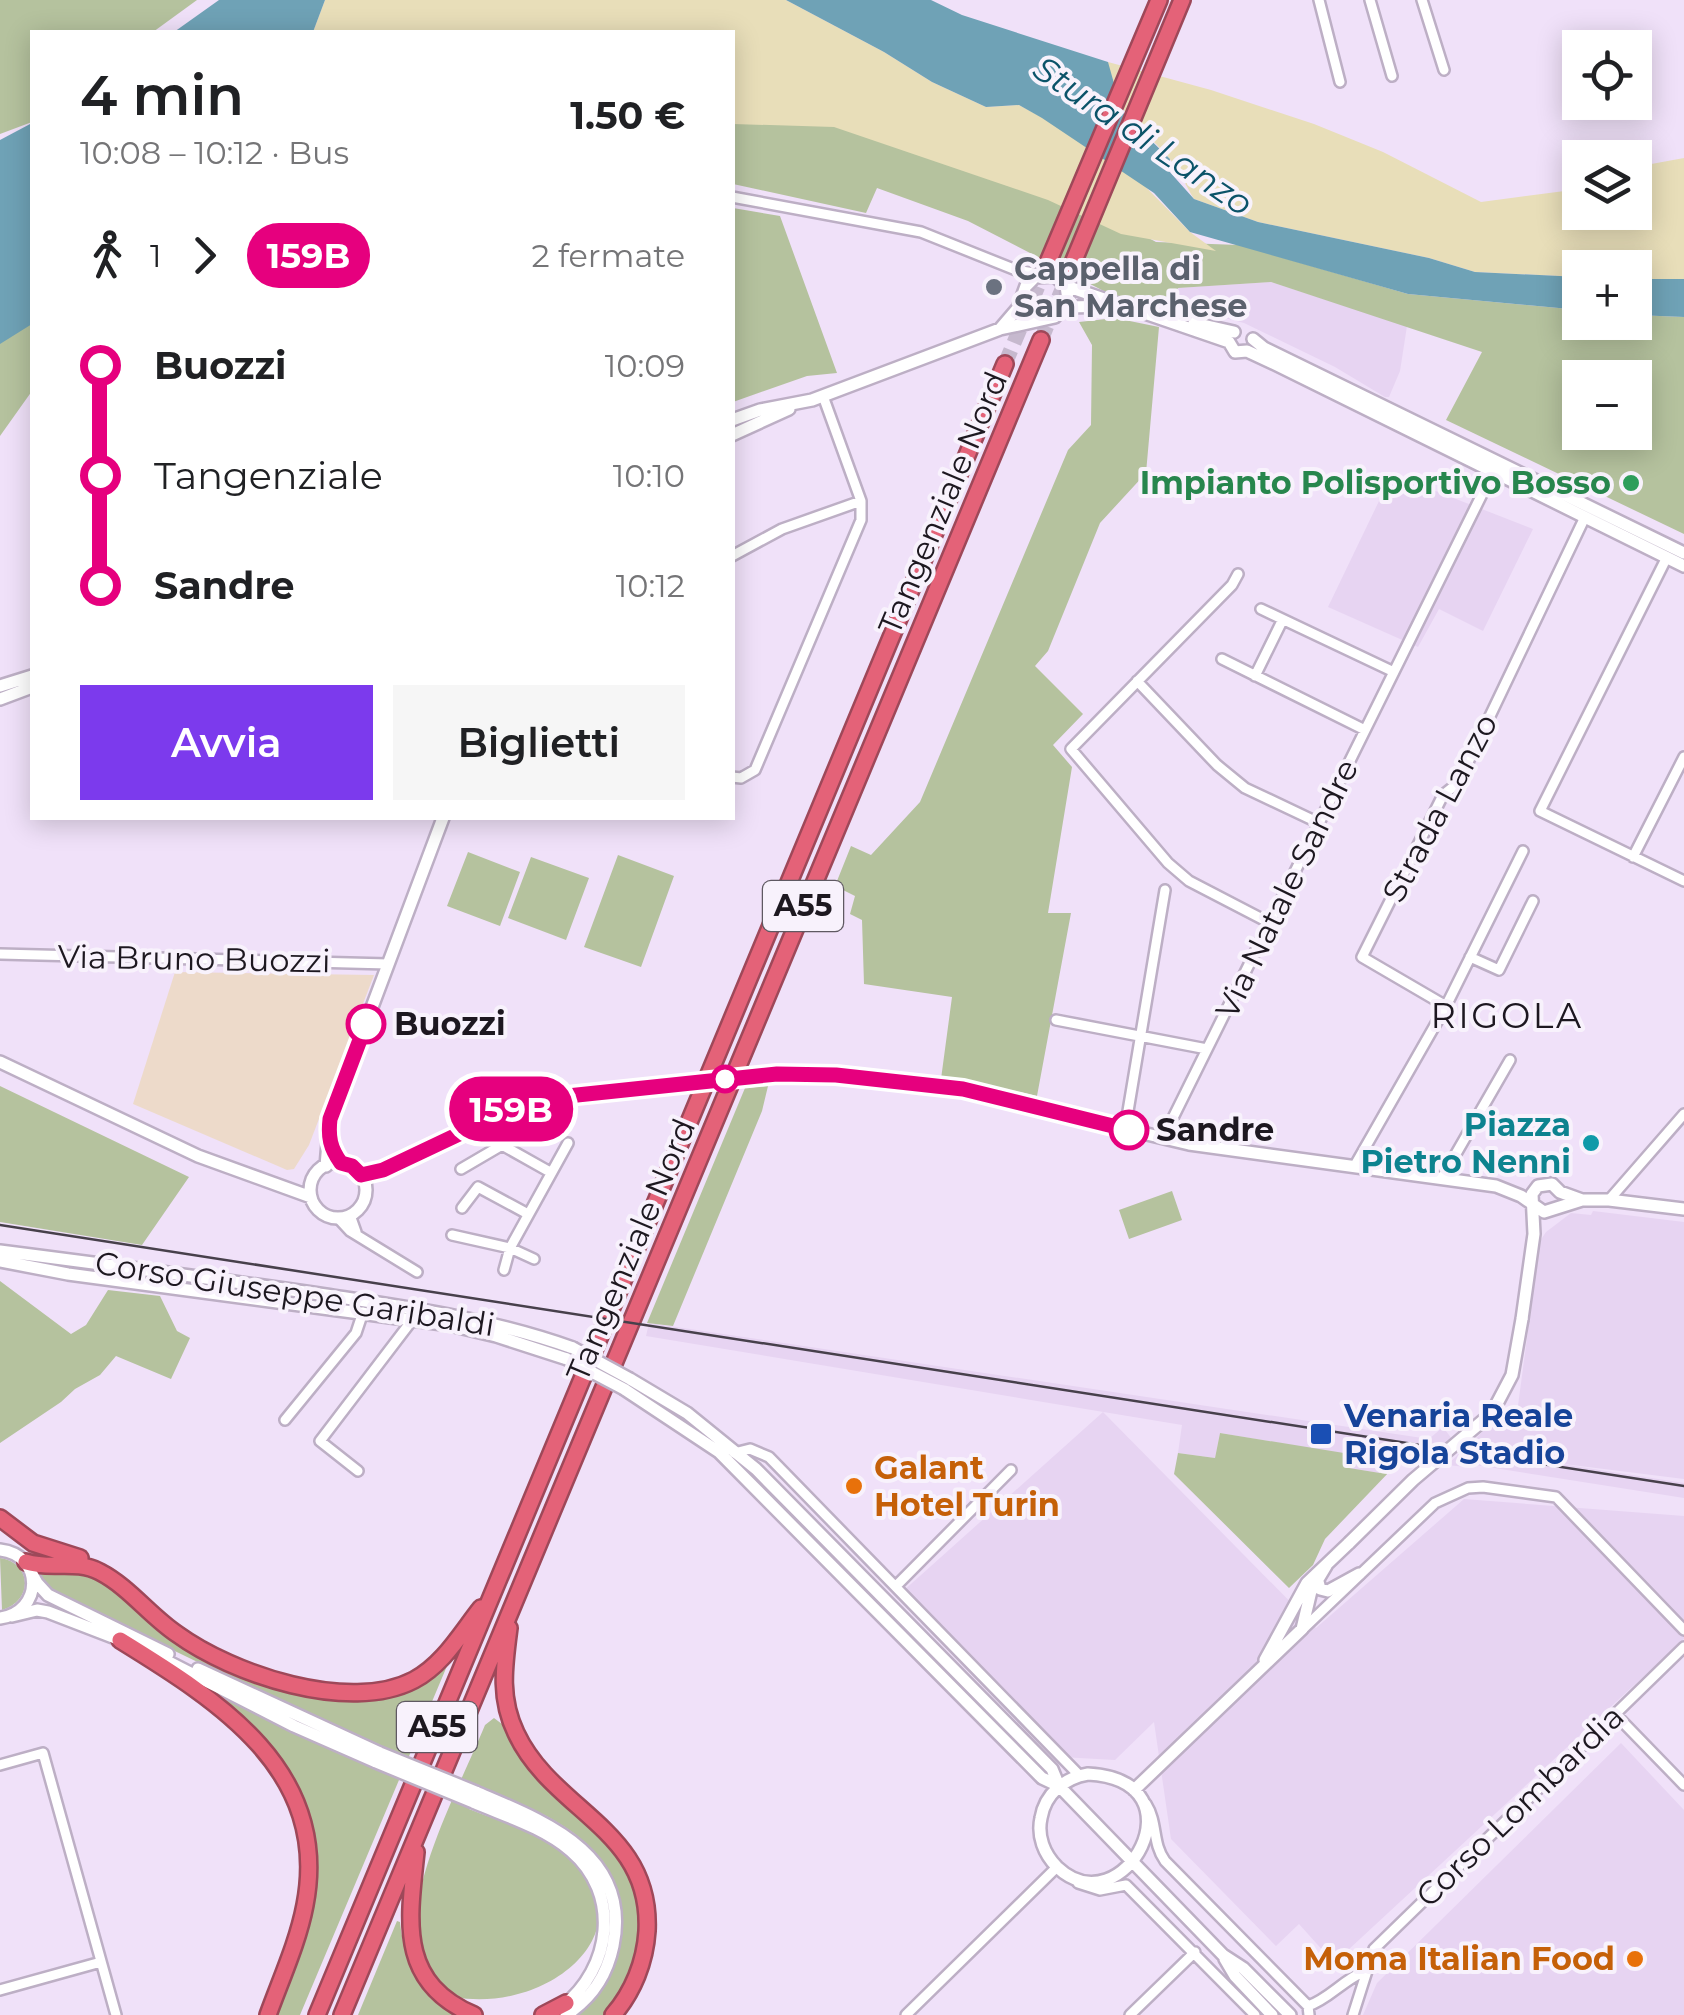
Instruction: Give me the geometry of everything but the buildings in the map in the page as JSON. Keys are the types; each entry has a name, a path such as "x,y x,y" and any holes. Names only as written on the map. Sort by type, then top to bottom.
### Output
{"highway":[{"path":"1048,262 1157,4"},
{"path":"1070,272 1179,7"},
{"name":"Tangenziale Nord","path":"342,2015 1041,340"},
{"name":"Tangenziale Nord","path":"317,2015 1005,364"},
{"path":"0,1518 33,1543 103,1567 175,1633 246,1673 283,1683 354,1692 394,1688 425,1674 444,1656 493,1594"},
{"path":"25,1563 92,1568 134,1598"},
{"path":"512,1607 502,1690 512,1724 541,1772 620,1844 637,1874 644,1897 647,1922 642,1961 626,1998 613,2015"},
{"path":"120,1640 175,1674 243,1728 278,1766 298,1806 308,1850 307,1893 268,2015"},
{"path":"418,1833 409,1904 409,1932 416,1958 440,1994 474,2015"},
{"path":"547,2015 566,2009"}],"street":[{"path":"1319,0 1340,82"},
{"path":"1370,0 1392,76"},
{"path":"1422,0 1444,70"},
{"path":"735,198 921,232 1002,263 1018,274 1028,310 1040,318"},
{"path":"1002,263 1048,262"},
{"path":"1048,262 1055,276 1070,272 1128,306 1232,337 1246,330 1250,345 1496,467 1684,552"},
{"path":"1000,329 1048,262"},
{"path":"735,419 760,410 797,405 1000,329 1055,317 1065,307 1070,272"},
{"path":"1065,307 1128,306"},
{"path":"1232,337 1235,352 1250,345"},
{"path":"735,778 755,770 861,520 861,501 824,396"},
{"path":"735,435 797,405"},
{"path":"1496,467 1684,566"},
{"path":"1365,730 1496,467"},
{"path":"735,554 782,529 861,501"},
{"name":"Strada Lanzo","path":"1446,1006 1362,957 1443,795 1465,774 1468,760 1586,517"},
{"path":"1667,557 1540,811 1684,881"},
{"path":"1238,574 1071,749 1168,863 1189,880 1270,923"},
{"path":"1262,610 1394,672"},
{"path":"1255,676 1282,621"},
{"name":"Via Natale Sandre","path":"1163,1138 1365,730 1222,659"},
{"path":"0,686 30,677"},
{"path":"1137,681 1244,788 1319,823"},
{"path":"0,699 30,688"},
{"path":"1634,858 1684,757"},
{"path":"326,1166 330,1119 443,820"},
{"path":"1354,1167 1446,1006 1523,851"},
{"path":"1125,1129 1165,890"},
{"path":"1470,957 1500,970 1533,901"},
{"name":"Via Bruno Buozzi","path":"0,954 388,964"},
{"path":"1056,1020 1207,1049"},
{"path":"1442,1178 1510,1060"},
{"path":"0,1062 198,1156 311,1196 324,1214 344,1217 357,1234 417,1272"},
{"path":"364,1180 539,1099 777,1074 935,1084 1163,1138 1496,1186 1552,1184 1560,1192 1582,1200"},
{"path":"1609,1200 1684,1114"},
{"path":"490,1119 502,1145 550,1172"},
{"path":"504,1270 510,1248 568,1143"},
{"path":"330,1144 341,1163"},
{"path":"462,1169 502,1145"},
{"path":"311,1196 316,1176 326,1166 352,1166 364,1180 363,1203 344,1217"},
{"path":"278,1183 316,1176"},
{"path":"1496,1186 1544,1212 1582,1200 1684,1209"},
{"path":"1258,1673 1307,1583 1413,1480 1476,1430 1496,1407 1512,1375 1534,1234 1532,1194 1538,1186"},
{"path":"462,1208 478,1188 528,1214"},
{"path":"1534,1234 1562,1200 1560,1192"},
{"path":"452,1235 510,1248 534,1260"},
{"name":"Corso Giuseppe Garibaldi","path":"0,1252 471,1317 526,1331 627,1384 731,1455 1042,1778 1059,1786 1223,1955 1243,1968 1290,2015"},
{"name":"Corso Giuseppe Garibaldi","path":"0,1261 68,1274 413,1319 570,1354"},
{"path":"285,1420 356,1333 363,1312"},
{"path":"358,1471 320,1441 413,1319"},
{"name":"Corso Giuseppe Garibaldi","path":"731,1455 750,1449 770,1457 1078,1775"},
{"path":"896,1586 1011,1470"},
{"path":"1134,1790 1435,1503 1468,1488 1556,1497 1684,1630"},
{"path":"0,1541 25,1563 41,1588 74,1609 378,1757"},
{"path":"0,1550 25,1563 32,1594 21,1611 6,1617"},
{"path":"1302,1629 1311,1591 1326,1566"},
{"path":"1317,1578 1320,1589 1328,1591 1359,1574"},
{"path":"6,1617 37,1610 48,1612 120,1640 294,1726 568,1836 593,1861 610,1892 615,1930 607,1966 590,1995 566,2009"},
{"name":"Corso Lombardia","path":"1353,2015 1374,1949 1684,1647"},
{"path":"1615,1714 1684,1785"},
{"path":"0,1765 43,1753 116,2015"},
{"path":"1255,2015 1126,1885 1100,1890 1080,1885 1057,1867 1041,1842 1039,1828 1047,1799 1059,1786 1078,1775 1105,1774 1134,1790 1152,1814 1158,1852 1165,1861 1308,2011"},
{"path":"1073,1878 1098,1881 1133,1864 1146,1836 1144,1801"},
{"path":"906,2015 1057,1867"},
{"path":"1130,2015 1194,1952"},
{"name":"Corso Giuseppe Garibaldi","path":"1223,1955 1235,1976 1272,2015"},
{"path":"0,1990 101,1962"},
{"name":"Corso Lombardia","path":"1308,2011 1349,1977 1365,1971"}],"shaded area":[{"path":"1271,282 1407,326 1400,371 1389,397 1244,323 1170,304 1178,288"},
{"path":"1392,474 1533,529 1483,631 1439,609 1418,647 1328,607"},
{"path":"175,972 374,975 309,1145 294,1169 287,1170 133,1104"},
{"path":"1593,1211 1684,1222 1684,1479 1548,1462 1684,1483 1684,1498 1469,1464 1447,1465 1504,1412 1517,1413 1540,1241 1571,1213 1591,1215"},
{"path":"649,1323 1429,1439 1443,1427 1452,1439 1419,1466 1392,1463 1380,1473 1348,1468 1350,1455 1220,1433 1215,1458 1178,1453 1182,1425 646,1336"},
{"path":"1103,1412 1316,1628 1464,1499 1684,1516 1684,1639 1334,1963 1299,1924 1276,1946 1171,1839 1154,1722 1115,1760 1061,1757 902,1592"},
{"path":"1621,1743 1684,1810 1684,2015 1363,2015 1377,1983"}],"green space":[{"path":"0,0 197,0 156,30 30,30 30,123 0,134"},
{"path":"570,0 713,0 1156,242 1239,245 1408,294 1562,308 1562,340 1652,340 1652,316 1684,317 1684,534 1446,420 1482,352 1271,282 1178,288 1170,304 1125,302 968,221 877,188 866,213 735,184 735,30 537,30"},
{"path":"735,208 780,216 837,373 807,376 735,401"},
{"path":"0,318 30,324 30,394 0,436"},
{"path":"1115,318 1159,327 1146,473 1100,523 1048,651 1035,666 1083,714 1053,745 1072,767 1048,913 1071,913 1037,1096 1020,1092 1018,1096 941,1079 952,997 864,984 862,920 850,914 855,896 835,886 851,846 871,855 920,802 1068,450 1091,425 1092,345 1079,322"},
{"path":"468,852 520,872 500,926 447,906"},
{"path":"618,855 674,876 641,967 584,947"},
{"path":"531,857 589,878 566,940 508,918"},
{"path":"0,1086 189,1177 142,1245 0,1222"},
{"path":"768,1086 762,1111 673,1326 647,1323 745,1088"},
{"path":"1172,1191 1182,1220 1129,1239 1119,1210"},
{"path":"0,1281 71,1334 86,1325 108,1290 160,1296 177,1331 190,1338 171,1379 116,1356 100,1375 0,1443"},
{"path":"1220,1433 1350,1454 1349,1468 1380,1473 1392,1463 1391,1470 1325,1539 1313,1565 1289,1588 1174,1474 1178,1453 1215,1458"},
{"path":"0,1558 19,1567 25,1582 19,1599 2,1610"},
{"path":"65,1568 101,1580 187,1651 275,1688 338,1700 368,1700 404,1693 447,1666 300,2015 274,2015 314,1866 313,1839 305,1811 272,1749 216,1699 218,1696 375,1768 384,1747 272,1698 49,1589 40,1575"},
{"path":"494,1718 502,1724 525,1765 611,1841 638,1892 642,1938 629,1983 606,2015 576,2015 594,1997 616,1952 618,1903 599,1858 570,1830 478,1785 469,1809 549,1842 587,1877 599,1905 596,1933 581,1957 557,1977 526,1992 491,1999 454,1997 422,1957 416,1917 428,1861 485,1725"},
{"path":"397,1921 416,1975 432,1997 454,2015 358,2015"}],"sand":[{"path":"325,0 786,0 932,82 986,107 1019,105 1069,132 1128,169 1190,232 1216,251 1121,234 1048,200 834,127 735,124 735,30 314,30"},
{"path":"1108,62 1211,90 1383,152 1481,202 1562,191 1562,230 1652,230 1652,164 1684,158 1684,279 1652,279 1652,250 1562,250 1562,276 1475,272 1429,258 1258,222 1194,199 1169,158 1128,116 1110,80"}],"water":[{"path":"219,0 325,0 314,30 177,30"},
{"name":"Stura di Lanzo","path":"786,0 931,0 962,15 1108,62 1122,112 1170,159 1168,170 1194,199 1258,222 1429,258 1475,272 1562,276 1562,308 1408,294 1190,232 1154,193 1042,118 1019,105 986,107 932,82"},
{"path":"30,124 30,325 0,344 0,140"},
{"path":"1652,279 1684,279 1684,317 1652,316"}],"tunnel":[{"path":"1005,364 1049,260"},
{"path":"1041,340 1068,275"}],"railway":[{"path":"0,1225 1684,1486"}],"bus line":[{"name":"159B","path":"366,1024 330,1119 329,1132 330,1144 341,1163 352,1166 361,1175 383,1170 539,1099 777,1074 935,1084 1129,1130"}],"place":[{"name":"Cappella di San Marchese","path":"994,287"},
{"name":"Impianto Polisportivo Bosso","path":"1631,483"},
{"name":"Buozzi","path":"366,1024"},
{"name":"Sandre","path":"1129,1130"},
{"name":"Piazza Pietro Nenni","path":"1591,1143"},
{"name":"Venaria Reale Rigola Stadio","path":"1321,1434"},
{"name":"Galant Hotel Turin","path":"854,1486"},
{"name":"Moma Italian Food","path":"1635,1959"}],"district":[{"name":"RIGOLA","path":"1507,1016"}]}
